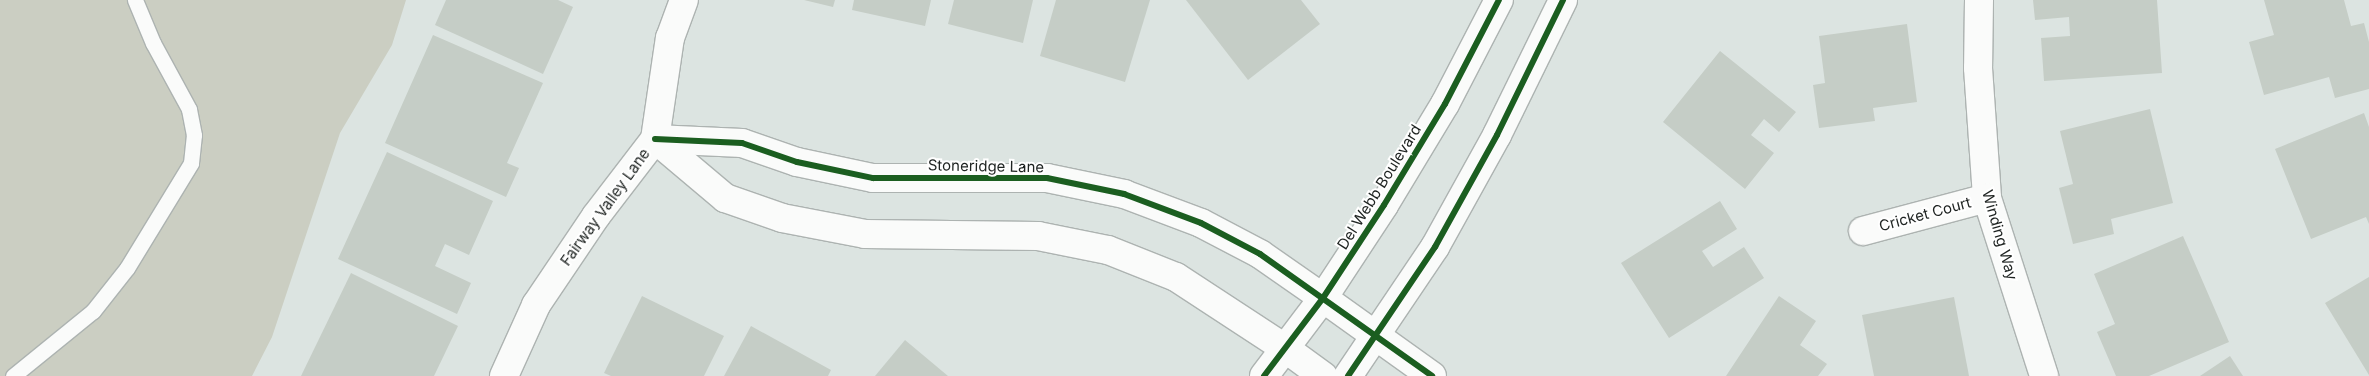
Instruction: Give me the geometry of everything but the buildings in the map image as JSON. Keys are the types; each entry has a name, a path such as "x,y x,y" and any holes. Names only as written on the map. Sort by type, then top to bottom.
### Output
{"street":[{"name":"Fairway Valley Lane","path":"504,376 536,305 596,216 655,139 670,38 684,0"},
{"name":"Del Webb Boulevard","path":"1264,376 1323,298 1445,104 1498,0"},
{"path":"1348,376 1376,337 1435,246 1483,160 1563,0"},
{"name":"Winding Way","path":"1979,0 1978,68 1987,198 2044,376"},
{"name":"Stoneridge Lane","path":"655,139 742,143 797,162 873,178 1047,178 1124,194 1201,223 1260,254 1432,376"},
{"path":"655,139 724,198 782,218 866,234 1038,236 1108,250 1176,277 1286,349 1323,376"},
{"name":"Cricket Court","path":"1863,230 1987,198"}],"lane":[{"path":"13,376 93,311 127,268 191,163 194,135 188,109 153,43 135,0"}],"shaded area":[{"path":"0,0 406,0 392,45 340,133 272,337 252,376 0,376"}],"cycle path":[{"path":"1264,376 1323,298 1384,205 1445,104 1499,0"},
{"path":"1348,376 1435,247 1497,135 1563,0"},
{"path":"655,139 742,143 797,162 873,178 1047,178 1124,194 1201,223 1260,254 1432,376"}]}
